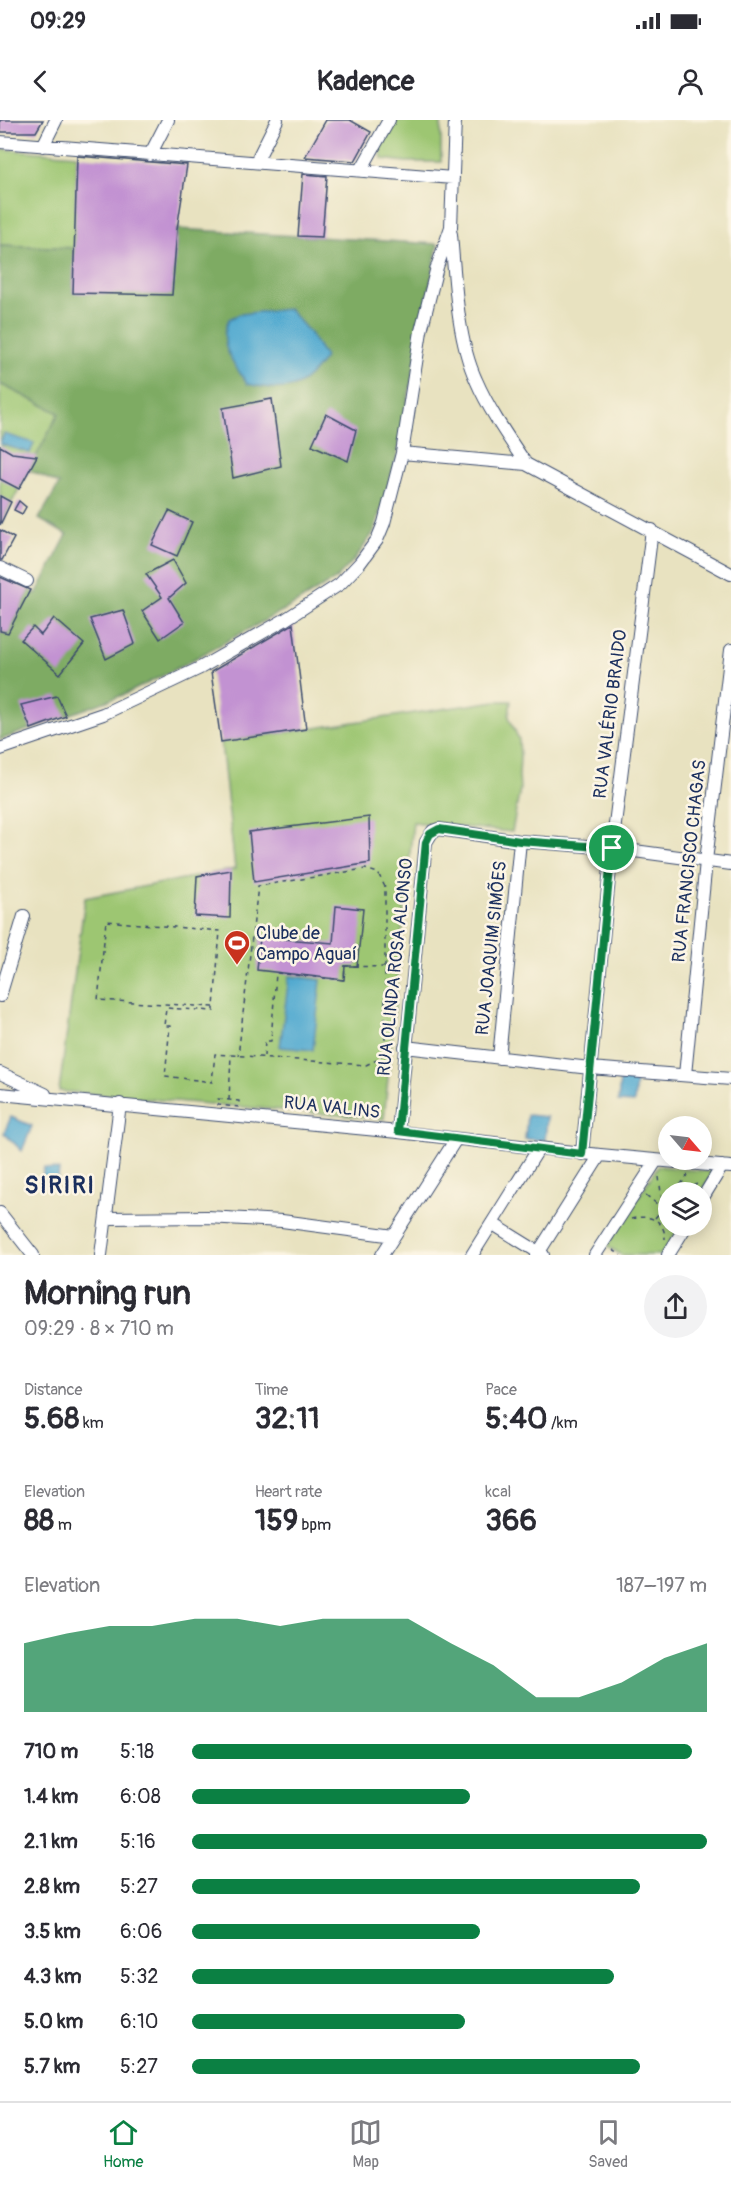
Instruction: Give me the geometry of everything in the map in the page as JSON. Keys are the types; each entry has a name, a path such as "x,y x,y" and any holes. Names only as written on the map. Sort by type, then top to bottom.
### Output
{"street":[{"path":"43,146 56,120"},
{"path":"150,154 168,120"},
{"path":"256,162 277,120"},
{"path":"361,171 389,120"},
{"path":"455,120 451,227 456,294 464,339 475,378 493,414 526,464"},
{"path":"0,142 453,178"},
{"path":"0,749 103,714 200,668 340,584 360,563 377,540 384,523 402,453 422,331 437,267 451,227"},
{"path":"402,453 526,464 731,574"},
{"name":"RUA VALÉRIO BRAIDO","path":"582,1154 612,848 652,530"},
{"path":"0,568 27,581"},
{"name":"RUA FRANCISCO CHAGAS","path":"685,1075 706,861 731,650"},
{"name":"RUA OLINDA ROSA ALONSO","path":"398,1131 426,842 430,834 439,829 520,841"},
{"path":"520,841 612,848 731,864"},
{"name":"RUA JOAQUIM SIMÕES","path":"499,1058 520,841"},
{"path":"0,996 24,916"},
{"path":"405,1047 590,1068 731,1079"},
{"path":"0,1074 54,1098"},
{"name":"RUA VALINS","path":"0,1094 398,1131 582,1154 726,1167"},
{"path":"101,1255 120,1104"},
{"path":"382,1255 456,1139"},
{"path":"472,1255 540,1148"},
{"path":"493,1224 539,1254 600,1155"},
{"path":"595,1255 656,1161"},
{"path":"712,1186 726,1167"},
{"path":"0,1212 33,1255"},
{"path":"107,1218 207,1216 282,1221 394,1236"},
{"path":"666,1250 678,1236"}],"path":[{"path":"214,1007 98,1000 106,921 220,931 214,1011 166,1008 164,1026 170,1026 165,1076 212,1082 214,1054 238,1056 264,1057 366,1065 379,1059 385,1051 385,887 378,873 365,869 258,886 238,1056"},
{"path":"264,1057 265,1041 271,1041 276,973 344,980 345,966 385,967"},
{"path":"229,1100 231,1055"},
{"path":"218,1099 229,1100 239,1101 239,1107 218,1105 218,1099"},
{"path":"683,1182 692,1170"},
{"path":"659,1176 660,1182"},
{"path":"651,1201 658,1206"},
{"path":"655,1218 658,1215"},
{"path":"631,1219 648,1216 655,1218 663,1227 666,1250"},
{"path":"607,1246 621,1255"}],"green space":[{"path":"394,120 441,120 441,162 382,159 380,145"},
{"path":"0,149 77,155 75,248 0,245"},
{"path":"177,229 438,244 397,456 374,532 355,559 337,578 295,604 126,694 0,740 0,631 7,634 30,590 36,594 67,535 39,519 59,484 29,470 59,413 0,384 0,245 75,248 73,293 172,294"},
{"path":"0,384 59,413 0,525"},
{"name":"Clube de Campo Aguaí","path":"496,701 511,701 509,717 519,740 520,789 512,832 413,822 384,1119 59,1091 85,898 235,869 221,742"},
{"path":"658,1166 658,1170 713,1172 707,1182 658,1182 658,1236 674,1236 662,1255 621,1255 607,1246"}],"water":[{"path":"289,309 309,332 325,357 308,377 292,387 273,388 247,384 228,353 225,337 229,319 240,314"},
{"path":"4,434 34,443 30,453 0,444"},
{"path":"289,976 321,980 313,1050 280,1047"},
{"path":"620,1079 636,1080 634,1103 618,1102"},
{"path":"527,1115 547,1117 545,1140 525,1139"},
{"path":"11,1117 32,1126 22,1151 4,1133"},
{"path":"44,1168 59,1170 58,1179 42,1178"}],"building":[{"path":"0,120 43,120 36,132 0,132"},
{"path":"326,120 350,120 371,132 355,161 305,157"},
{"path":"77,156 187,165 177,229 172,295 73,293"},
{"path":"303,174 327,176 322,237 298,236"},
{"path":"272,399 281,466 233,478 223,408"},
{"path":"326,414 356,430 348,461 312,445"},
{"path":"0,446 12,453 37,456 19,489 0,479"},
{"path":"0,496 11,502 0,525"},
{"path":"19,501 26,507 22,514 14,510"},
{"path":"169,511 192,522 177,556 152,545"},
{"path":"0,530 14,538 2,560 0,560"},
{"path":"173,560 186,583 169,598 184,622 160,639 142,611 162,597 146,574"},
{"path":"0,577 30,590 8,633 0,631"},
{"path":"123,610 135,644 106,659 90,619"},
{"path":"54,618 84,644 60,674 21,640 33,627 41,635"},
{"path":"293,624 306,729 221,742 211,672"},
{"path":"57,696 66,716 31,729 21,705"},
{"path":"369,817 370,863 254,882 249,832"},
{"path":"231,870 230,918 195,916 197,876"},
{"path":"336,906 363,909 357,966 345,966 344,980 257,970 260,937 333,943"}],"place":[{"name":"Clube de Campo Aguaí","path":"237,966"}],"district":[{"name":"SIRIRI","path":"60,1185"}],"route":[{"path":"439,829 520,841 612,848 582,1154 398,1131 426,842 430,834 439,829"}]}
